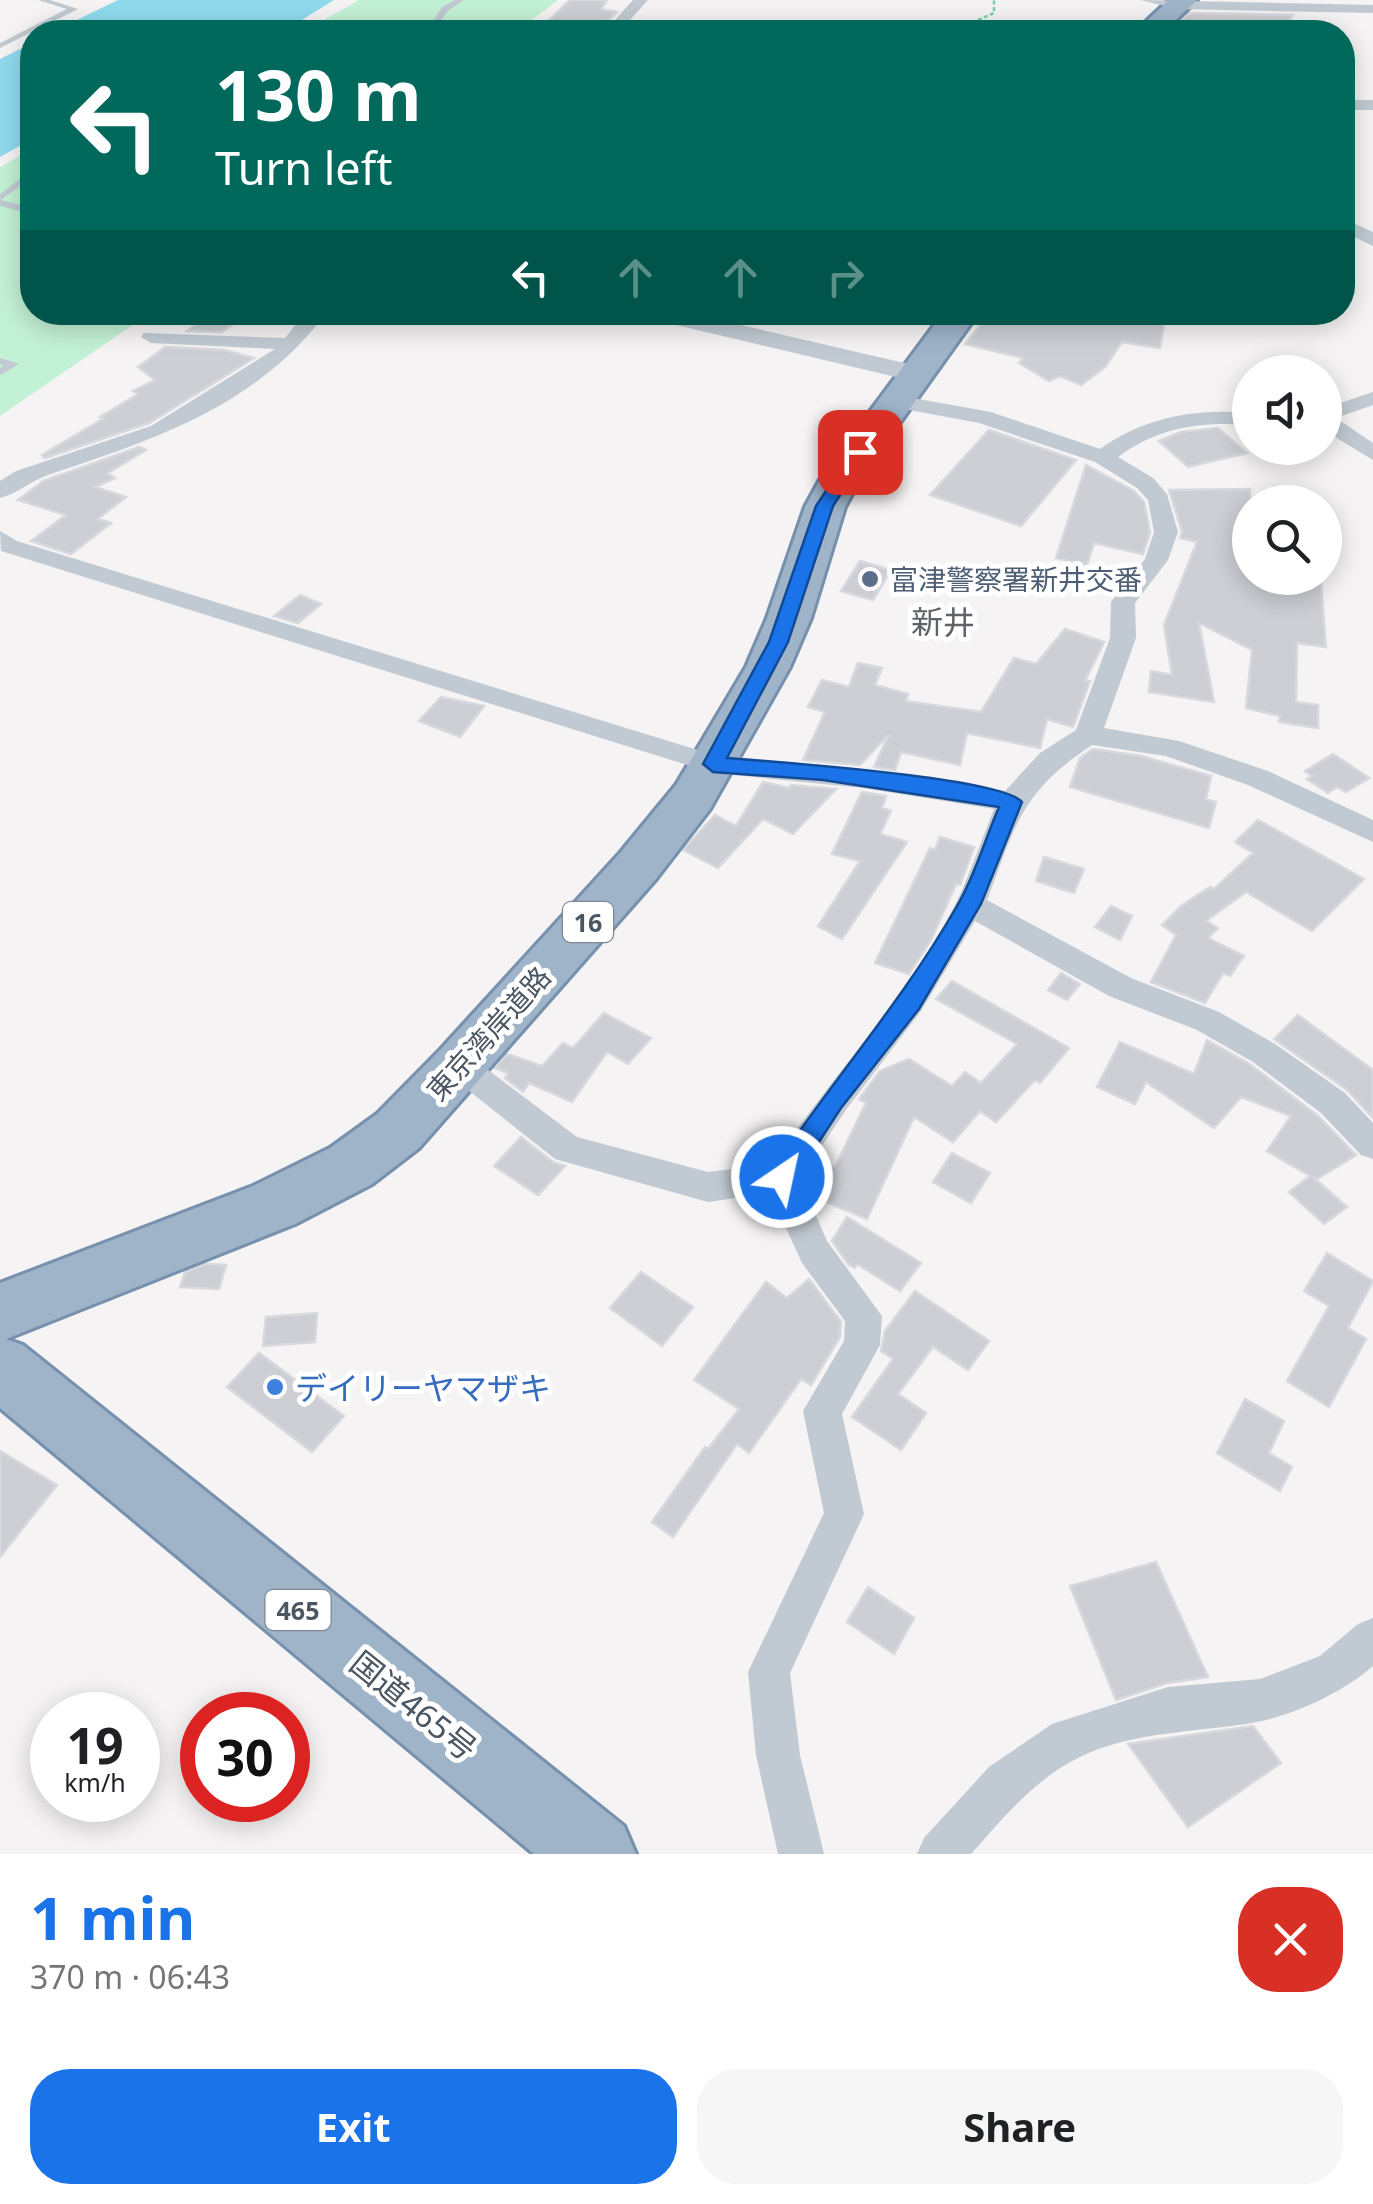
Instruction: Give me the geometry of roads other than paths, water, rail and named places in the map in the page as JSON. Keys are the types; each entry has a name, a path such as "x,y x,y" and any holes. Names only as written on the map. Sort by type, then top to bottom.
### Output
{"highway":[{"path":"1161,20 1181,2"},
{"name":"東京湾岸道路","path":"0,1312 274,1205 351,1166 398,1131 638,866 713,764 782,634 825,506 952,325"},
{"name":"国道465号","path":"0,1366 596,1854"}],"street":[{"path":"622,20 641,0"},
{"path":"1147,0 1373,9"},
{"path":"0,490 24,476 159,431 240,383 291,344 306,325"},
{"path":"460,1066 567,1149 708,1187 782,1177 832,1101 910,1002 970,904 1011,802 1050,760 1088,734 1123,638 1123,602 1156,560 1166,532 1164,512 1152,491 1103,458 906,388 695,325"},
{"path":"151,337 291,344"},
{"path":"1342,411 1373,398"},
{"path":"1103,458 1131,434 1193,418 1232,419"},
{"path":"1342,430 1373,453"},
{"path":"0,538 9,546 713,764 880,780 1011,802"},
{"path":"1088,734 1186,753 1258,778 1373,832"},
{"path":"970,904 1120,987 1208,1022 1264,1052 1334,1103 1373,1145"},
{"path":"782,1177 797,1223 828,1278 864,1316 862,1345 822,1411 844,1514 769,1672 778,1755 801,1854"},
{"path":"940,1854 1005,1782 1067,1739 1168,1709 1260,1700 1334,1672 1373,1639"}],"lane":[{"path":"42,0 74,9 52,20"},
{"path":"437,20 445,9 460,0"},
{"path":"0,200 20,183"},
{"path":"0,361 13,365 0,372"}],"water":[{"path":"118,0 334,0 302,20 77,20"},
{"path":"20,49 20,146 0,157 0,59"}],"place":[{"name":"富津警察署新井交番","path":"870,579"},
{"name":"デイリーヤマザキ","path":"275,1387"}],"district":[{"name":"新井","path":"943,621"}]}
